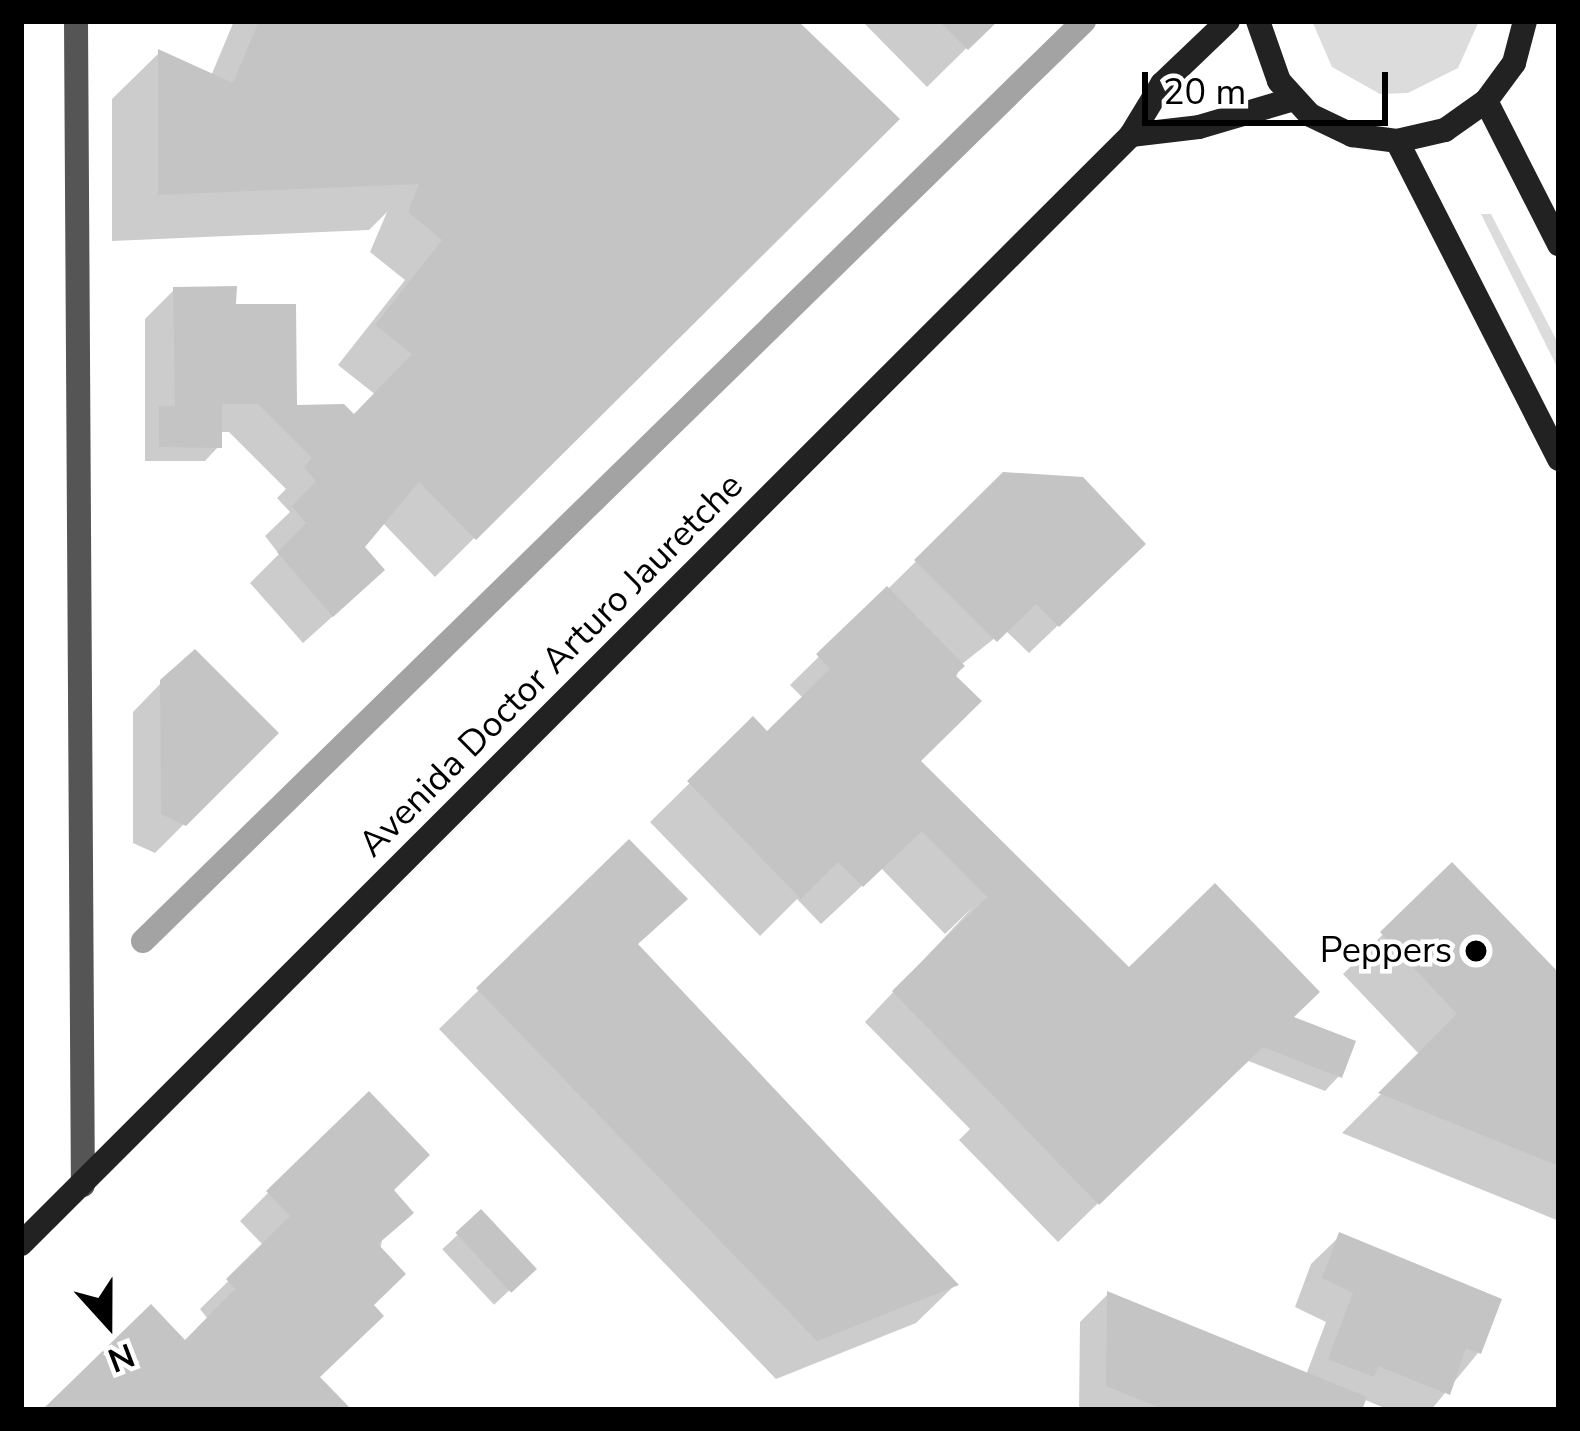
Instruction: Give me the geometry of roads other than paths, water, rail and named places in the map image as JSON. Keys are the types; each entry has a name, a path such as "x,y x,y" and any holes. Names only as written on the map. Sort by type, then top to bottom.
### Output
{"main road":[{"name":"Avenida Doctor Arturo Jauretche","path":"21,1244 1131,135 1162,84 1228,21"},
{"path":"1258,21 1279,81 1294,99 1352,135 1397,141 1445,130 1486,101 1514,63 1525,21"},
{"path":"1131,135 1199,127 1294,99"},
{"path":"1486,101 1559,244"},
{"path":"1397,141 1559,459"}],"street":[{"path":"76,21 83,1185"}],"waterway":[{"path":"143,941 1084,21"}],"place":[{"name":"Peppers","path":"1476,951"}]}
